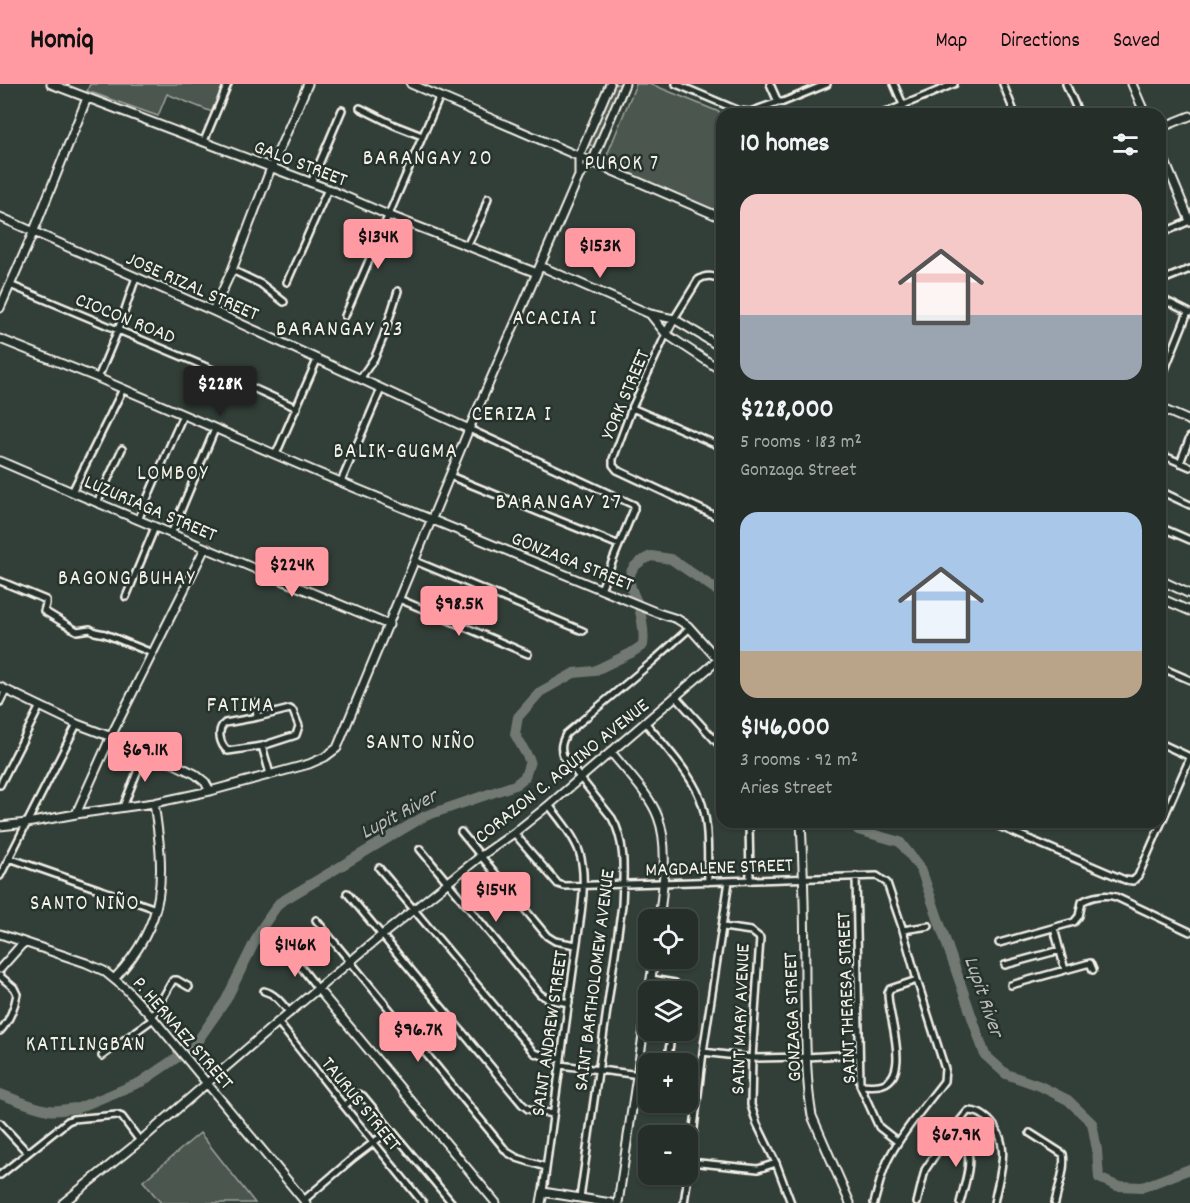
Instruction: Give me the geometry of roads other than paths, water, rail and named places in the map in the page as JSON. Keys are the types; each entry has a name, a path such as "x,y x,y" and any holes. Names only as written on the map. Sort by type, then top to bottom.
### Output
{"street":[{"name":"GALO STREET","path":"51,84 328,189 467,246 539,269 650,314 674,319 716,344"},
{"path":"204,141 228,84"},
{"path":"213,311 308,84"},
{"path":"411,84 716,215"},
{"path":"579,176 579,156 610,84"},
{"path":"0,826 154,803 210,791 317,760 337,748 431,520 579,176 592,162 625,84"},
{"path":"676,84 733,108"},
{"path":"770,84 778,102"},
{"path":"761,108 783,102 827,84"},
{"path":"894,84 904,108"},
{"path":"896,108 954,84"},
{"path":"1003,84 1013,108"},
{"path":"1066,84 1076,108"},
{"path":"1132,84 1142,108"},
{"path":"345,316 440,96"},
{"path":"0,308 87,99"},
{"path":"360,108 422,136"},
{"path":"311,183 342,110"},
{"path":"1166,126 1190,116"},
{"path":"1166,163 1190,221 1166,231"},
{"path":"287,282 328,189"},
{"path":"467,246 488,198"},
{"name":"JOSE RIZAL STREET","path":"0,217 213,311 470,429"},
{"path":"1166,278 1190,268"},
{"path":"232,270 261,284 284,302"},
{"path":"666,334 698,280 702,276 716,278"},
{"path":"98,378 118,330 136,277"},
{"name":"CIOCON ROAD","path":"10,285 202,365 297,408"},
{"path":"360,379 375,357 398,291"},
{"path":"1166,301 1189,312 1166,368"},
{"path":"650,314 666,334 716,367"},
{"name":"YORK STREET","path":"666,334 632,408 613,465 617,470 716,516"},
{"name":"GONZAGA STREET","path":"0,339 98,378 431,520 677,619 690,628 716,657"},
{"path":"276,454 317,360"},
{"path":"72,492 123,389"},
{"path":"341,482 381,390"},
{"path":"632,408 716,444"},
{"path":"1166,411 1190,421"},
{"path":"138,520 183,415"},
{"path":"171,534 215,429"},
{"path":"470,429 634,505 601,589"},
{"path":"1180,463 1190,437"},
{"path":"98,503 122,449"},
{"path":"1166,457 1190,467"},
{"name":"LUZURIAGA STREET","path":"0,460 389,625"},
{"path":"450,476 619,545"},
{"path":"1166,494 1190,505"},
{"path":"126,597 155,527"},
{"path":"1166,530 1190,540"},
{"path":"76,814 111,736 205,548"},
{"path":"415,561 583,631"},
{"path":"0,581 46,600 44,611 77,631 90,629 152,653"},
{"path":"1166,583 1190,594"},
{"path":"399,599 528,654"},
{"path":"1166,600 1190,611"},
{"name":"SAINT BARTHOLOMEW AVENUE","path":"580,1198 622,905 622,858 617,827 567,762 561,750 562,743 566,734 690,628"},
{"name":"CORAZON C. AQUINO AVENUE","path":"63,1203 140,1141 382,934 549,805 716,664"},
{"path":"1166,670 1190,680"},
{"path":"0,702 3,689 77,724 146,750 195,774 205,782 210,791"},
{"path":"676,697 716,741"},
{"path":"254,703 258,717"},
{"path":"0,785 40,706"},
{"path":"290,709 294,711 299,726 296,735 262,746 228,751 224,748 219,730 225,723 290,709"},
{"path":"645,722 685,773 700,798 706,826 708,882"},
{"path":"0,876 77,724"},
{"path":"262,746 270,774"},
{"path":"1166,746 1190,758 1166,807"},
{"path":"123,807 146,750"},
{"path":"611,752 642,791 659,818 664,884 661,909"},
{"path":"114,978 139,949 159,899 160,845 154,803"},
{"name":"SAINT ANDREW STREET","path":"541,1203 583,886 579,851 549,805"},
{"path":"749,828 750,881"},
{"name":"GONZAGA STREET","path":"801,828 806,1057 812,1116 850,1203"},
{"path":"1003,828 1125,880 1133,881 1138,876 1157,828"},
{"path":"461,832 547,936 555,941 576,945"},
{"name":"MAGDALENE STREET","path":"514,833 558,884 570,887 856,876 877,876 887,883 945,1069 944,1081 897,1142"},
{"path":"420,849 540,994 548,999 569,1003"},
{"path":"9,858 156,909"},
{"path":"379,868 534,1053 598,1070 638,1075 618,1203"},
{"name":"SAINT THERESA STREET","path":"856,876 860,1085 879,1127 897,1142"},
{"path":"694,1125 729,881"},
{"path":"347,893 522,1104 528,1109 553,1114"},
{"path":"999,943 1070,924 1077,919 1082,902 1086,899 1108,895 1190,932"},
{"path":"316,920 507,1152 517,1158 546,1167"},
{"path":"903,930 928,926"},
{"name":"SAINT MARY AVENUE","path":"723,927 751,931 760,938 751,1110 776,1163 791,1203"},
{"path":"1054,928 1065,970"},
{"name":"P. HERNAEZ STREET","path":"0,934 86,963 114,978 153,1018 305,1201"},
{"path":"0,969 23,943"},
{"path":"1005,965 1060,950"},
{"path":"290,952 318,989 496,1203"},
{"path":"1011,985 1090,963 1093,970"},
{"path":"652,969 651,979 667,981"},
{"path":"0,976 14,988 17,994 6,1023 0,1031"},
{"path":"102,1056 153,1018 173,980 189,987"},
{"path":"860,1085 880,1085 887,1082 894,1073 898,1058 888,993 890,990 917,980"},
{"path":"264,991 276,997 290,1013"},
{"name":"TAURUS STREET","path":"278,1022 423,1203"},
{"path":"703,1052 752,1058 859,1054"},
{"path":"344,1106 359,1094 363,1096 452,1203"},
{"path":"917,1203 925,1170 949,1134 968,1111 982,1114 996,1127 1002,1145 1001,1175 994,1203"},
{"path":"0,1175 68,1121 117,1115 122,1117 140,1141"},
{"path":"0,1123 28,1153"},
{"path":"305,1201 346,1163 390,1130"},
{"path":"1030,1133 1063,1154 1055,1203"},
{"path":"949,1134 969,1152 969,1164 960,1203"},
{"path":"874,1203 884,1167 897,1142"},
{"path":"698,1163 758,1169 776,1163"},
{"path":"684,1203 687,1185"},
{"path":"543,1192 611,1203"}],"waterway":[{"name":"Lupit River","path":"0,1094 42,1109 78,1108 141,1082 194,1046 226,1000 261,929 279,903 425,816 515,785 525,777 530,761 515,734 518,717 540,692 574,673 594,671 643,645 641,616 630,579 631,571 638,563 651,556 671,559 716,590"},
{"name":"Lupit River","path":"856,828 900,842 921,869 985,1055 1006,1074 1040,1086 1068,1100 1092,1123 1099,1178 1117,1186 1143,1187 1190,1169"}],"district":[{"name":"BARANGAY 20","path":"428,156"},
{"name":"PUROK 7","path":"622,162"},
{"name":"ACACIA I","path":"555,317"},
{"name":"BARANGAY 23","path":"340,327"},
{"name":"CERIZA I","path":"512,413"},
{"name":"BALIK-GUGMA","path":"396,450"},
{"name":"LOMBOY","path":"173,472"},
{"name":"BARANGAY 27","path":"559,500"},
{"name":"BAGONG BUHAY","path":"127,577"},
{"name":"FATIMA","path":"241,704"},
{"name":"SANTO NIÑO","path":"421,741"},
{"name":"SANTO NIÑO","path":"85,902"},
{"name":"KATILINGBAN","path":"86,1043"}]}
